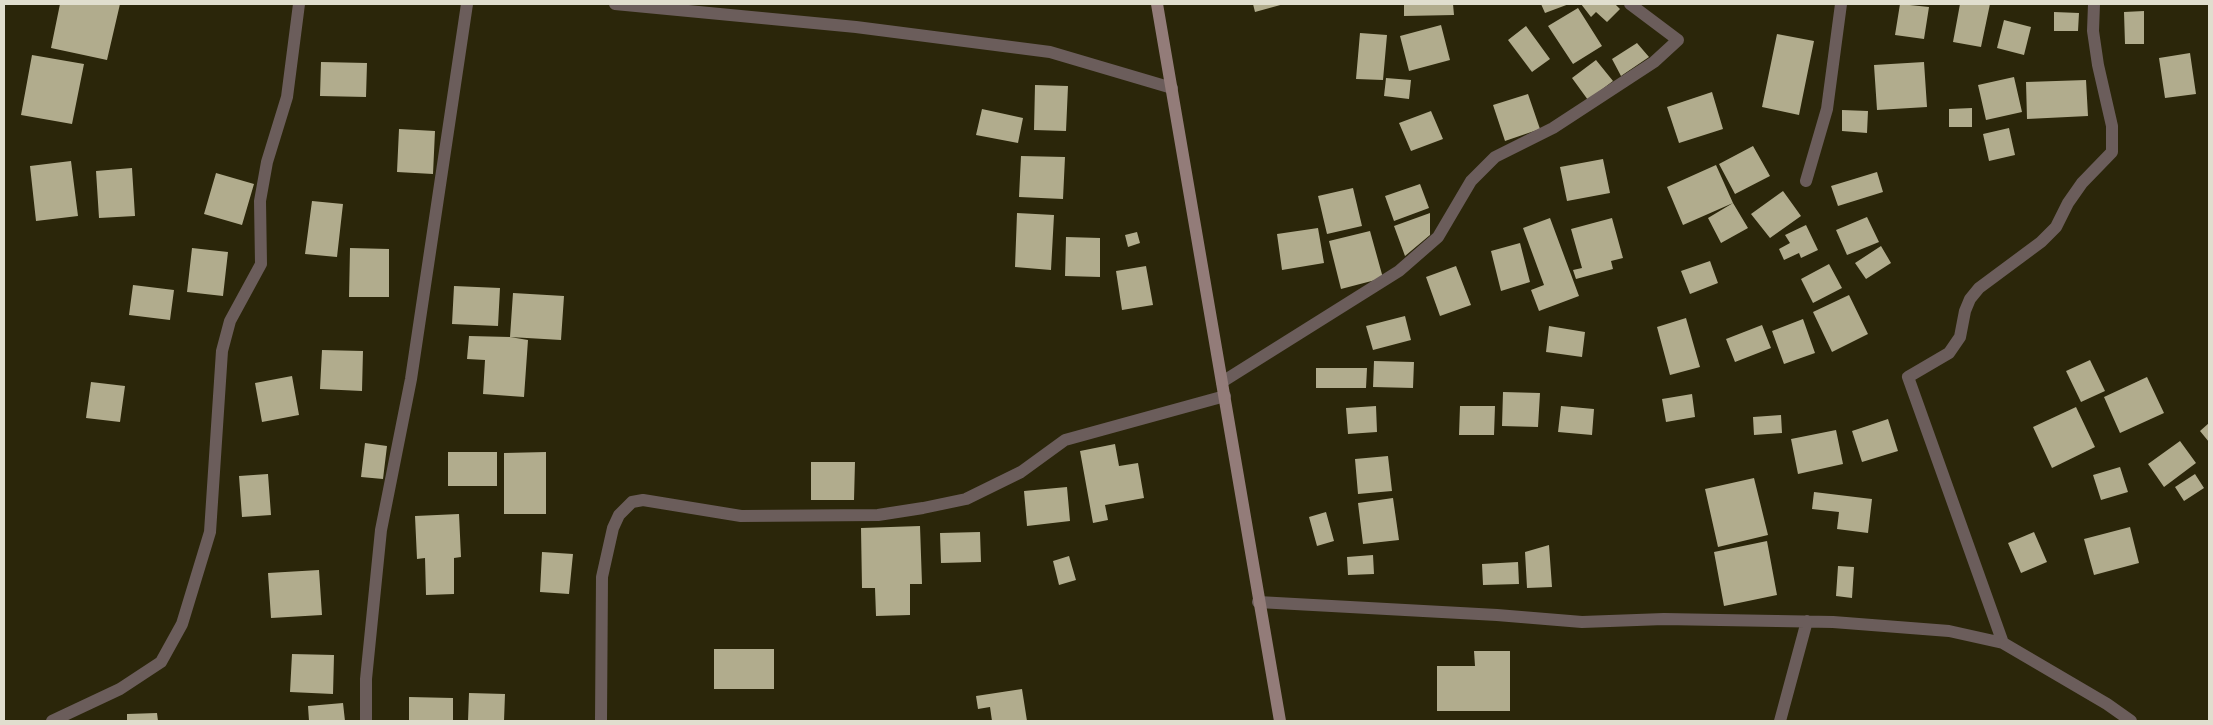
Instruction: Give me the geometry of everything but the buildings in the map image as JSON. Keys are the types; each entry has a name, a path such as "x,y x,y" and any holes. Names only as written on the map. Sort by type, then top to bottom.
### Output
{"main road":[{"path":"1157,4 1225,396 1258,602 1280,721"}],"street":[{"path":"52,721 120,688 161,662 182,624 210,532 222,351 230,321 261,264 260,201 267,162 287,97 299,4"},
{"path":"366,721 366,679 381,530 410,379 467,4"},
{"path":"615,4 856,27 1050,52 1172,88"},
{"path":"1222,382 1398,271 1438,237 1470,181 1495,156 1553,128 1654,62 1678,40 1630,4"},
{"path":"1806,181 1826,109 1842,4"},
{"path":"2003,643 1908,377 1949,353 1960,337 1965,311 1970,299 1979,288 2041,242 2056,227 2068,203 2082,183 2112,152 2112,126 2098,65 2093,31 2094,4"},
{"path":"601,721 602,577 612,528 619,514 632,502 643,500 741,516 878,515 924,508 966,499 1021,472 1065,440 1225,396"},
{"path":"1258,602 1497,615 1582,622 1664,619 1807,621 1949,631 2003,643 2107,704 2131,721"},
{"path":"1780,721 1807,621"}]}
